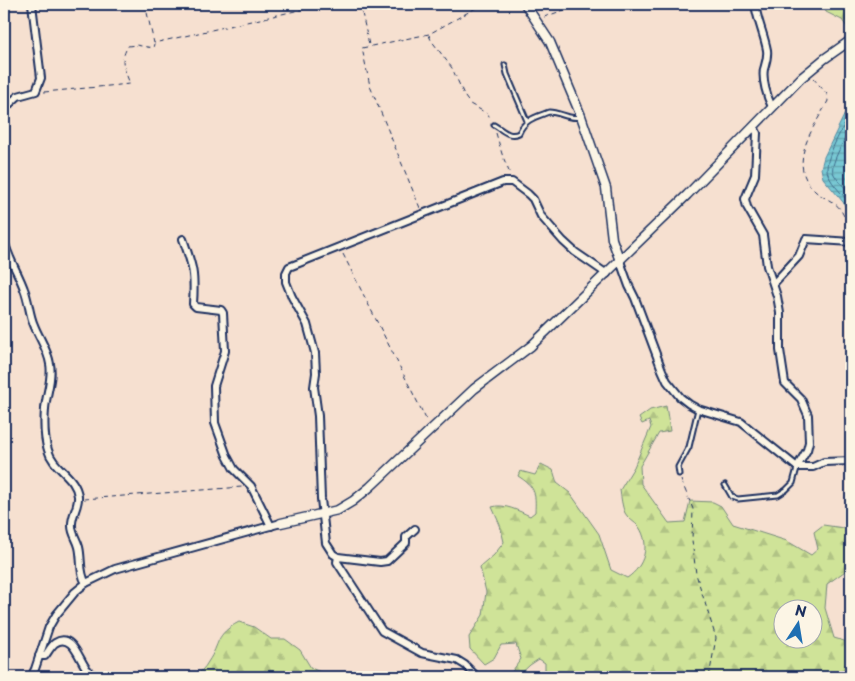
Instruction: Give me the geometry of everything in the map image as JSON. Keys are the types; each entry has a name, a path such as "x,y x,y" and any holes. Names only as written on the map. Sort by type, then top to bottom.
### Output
{"street":[{"path":"4,109 18,96 36,91 41,78 32,4"},
{"path":"524,4 550,42 582,116 606,188 612,239 667,381 680,397 698,408 741,422 797,467 813,467 824,462 851,461"},
{"path":"755,4 766,49 767,59 764,79 772,107"},
{"path":"31,677 49,627 56,615 75,592 86,583 116,569 281,523 338,510 353,501 474,389 531,346 607,274 809,71 851,40"},
{"path":"754,127 757,133 755,175 745,198 747,207 762,236 767,266 778,296 782,375 785,383 801,399 808,415 809,442 807,450 797,467"},
{"path":"415,529 406,537 406,543 387,561 380,562 338,557 333,554 326,543 318,446 318,416 314,388 316,374 315,353 307,324 286,282 286,273 289,267 503,182 512,182 533,199 542,216 563,241 575,252 607,274"},
{"path":"4,240 6,251 28,299 30,317 46,350 50,363 51,374 45,409 45,441 48,453 54,462 74,482 78,500 72,518 72,526 73,534 79,546 82,578 86,583"},
{"path":"183,240 193,265 195,278 193,304 196,307 221,310 223,313 225,351 214,386 215,423 227,456 234,469 251,486 271,526"},
{"path":"774,283 799,256 806,240 851,242"},
{"path":"338,557 337,562 382,631 422,653 457,660 477,677"},
{"path":"39,656 45,656 54,643 68,642 74,646 86,668 94,677"}],"lane":[{"path":"506,65 507,74 527,121"},
{"path":"494,125 504,132 515,135 519,133 523,124 527,121 553,112 570,118 582,116"},
{"path":"679,474 678,467 689,447 698,408"},
{"path":"725,485 732,497 738,499 778,495 793,482 797,467"}],"path":[{"path":"36,91 44,92 130,84 122,63 122,56 128,46 136,45 153,48 154,43 145,4"},
{"path":"154,43 326,4"},
{"path":"360,4 369,46"},
{"path":"422,213 370,86 362,48 428,34 484,4"},
{"path":"538,22 542,18 581,4"},
{"path":"428,34 430,40 452,68 470,104 488,114 494,125 512,182"},
{"path":"809,71 827,94 828,101 804,147 801,160 803,174 813,190 840,208 851,234"},
{"path":"339,247 428,423 433,427"},
{"path":"679,474 693,509 692,531 696,574 716,638 710,677"},
{"path":"78,500 251,486"}],"green space":[{"path":"824,4 851,4 851,28 849,30 842,20 826,12"},
{"path":"666,406 670,431 659,433 640,466 641,484 669,523 685,522 690,501 713,502 721,506 733,524 787,541 811,555 818,549 814,532 823,525 851,529 851,567 827,584 825,608 834,638 851,643 851,677 545,677 545,663 539,659 517,677 508,677 521,659 516,644 501,645 494,658 484,664 470,649 469,637 483,615 486,592 480,567 494,555 504,542 500,525 492,507 506,507 530,516 535,512 535,495 528,483 518,476 520,471 535,475 541,464 553,470 557,483 570,493 599,534 611,570 627,578 638,568 644,555 645,541 639,527 625,513 620,490 634,467 651,427 649,421 642,424 639,418 650,410"},
{"path":"239,622 254,627 271,639 285,639 300,650 311,668 328,677 195,677 207,664 225,631"}],"water":[{"path":"851,101 851,216 843,202 823,178 821,168 824,157"}]}
